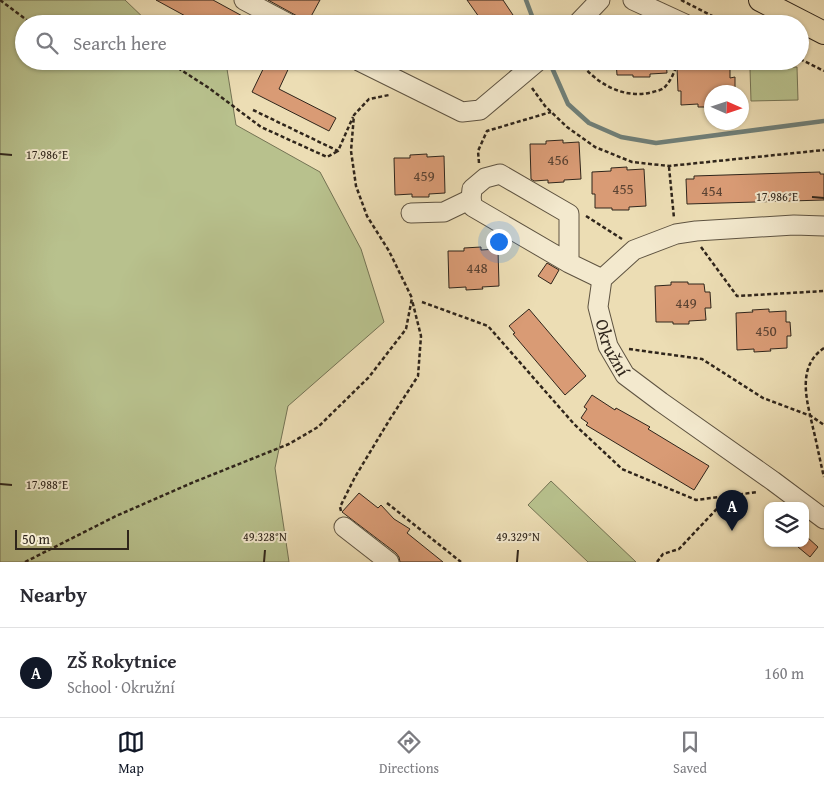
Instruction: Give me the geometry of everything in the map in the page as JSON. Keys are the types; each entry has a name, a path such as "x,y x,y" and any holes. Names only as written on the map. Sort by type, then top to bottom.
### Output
{"main road":[{"path":"760,0 789,15"},
{"path":"809,25 824,33"}],"street":[{"path":"244,0 272,15"},
{"path":"586,15 600,0"},
{"path":"633,0 666,15"},
{"path":"377,70 462,112 480,110 529,70"},
{"path":"569,262 569,214 500,174 485,178 472,189 471,199 473,206 569,262 602,279 634,250 676,234 696,231 824,226"},
{"path":"411,213 444,212 471,199"},
{"name":"Okružní","path":"602,279 598,307 608,346 625,375 660,402 773,480 820,516"},
{"path":"344,527 389,562"}],"path":[{"path":"0,0 20,15"},
{"path":"680,0 710,15"},
{"path":"809,64 824,71"},
{"path":"181,70 262,127 327,157 338,151 354,115 369,99 416,90"},
{"path":"532,70 545,106 567,127 595,147 632,162 669,166 824,150"},
{"path":"585,70 603,84 618,91 645,94 662,89 673,76 675,70"},
{"path":"253,110 338,151"},
{"path":"480,170 478,151 487,131 551,112"},
{"path":"344,527 340,506 355,477 418,376 421,336 412,298 389,251 367,216 356,186 351,151 354,115"},
{"path":"669,166 676,234"},
{"path":"585,215 625,241"},
{"path":"694,248 701,247 737,296 824,291"},
{"path":"25,562 116,516 289,444 318,426 369,377 406,329 412,298"},
{"path":"422,302 488,326 574,424 622,469 696,500 760,491 773,480"},
{"path":"608,346 702,360 763,398 811,416 824,425"},
{"path":"824,348 818,352 810,364 805,391 824,478"},
{"path":"657,562 663,554 679,549 729,496"},
{"path":"387,503 461,562"}],"green space":[{"path":"0,0 125,0 141,15 15,15 15,70 227,70 236,125 320,172 361,249 384,322 288,406 275,468 289,562 0,562"},
{"path":"750,70 797,70 798,100 751,101"},
{"path":"551,481 636,562 588,562 528,505"}],"building":[{"path":"156,0 213,0 240,15 184,15"},
{"path":"268,0 320,0 312,15 295,15"},
{"path":"467,0 503,0 513,15 478,15"},
{"path":"263,70 288,70 279,89 336,118 329,131 252,92"},
{"path":"617,70 667,70 667,73 650,74 650,77 617,75"},
{"path":"677,70 730,70 730,78 735,77 735,85 704,85 704,107 698,107 698,104 681,105 681,91 678,91"},
{"path":"563,140 563,143 579,142 581,179 548,183 548,180 534,181 531,179 530,144 546,144 546,141"},
{"path":"427,154 427,157 444,156 445,193 429,194 429,197 412,197 412,194 395,195 394,158 410,158 410,155"},
{"path":"627,167 627,170 644,169 646,206 629,207 629,210 595,208 595,194 592,194 592,172 611,171 611,168"},
{"path":"820,172 820,174 824,174 824,200 687,204 686,179 694,179 694,176"},
{"path":"481,247 481,250 498,249 499,286 466,290 466,287 449,288 448,251 464,251 464,248"},
{"path":"547,263 559,270 551,284 538,276"},
{"path":"671,282 704,284 705,292 710,292 711,308 705,308 706,320 689,321 689,324 656,322 655,286 671,285"},
{"path":"529,309 586,376 565,395 513,334 515,333 509,326"},
{"path":"769,309 769,312 786,311 786,322 790,322 791,336 787,336 787,348 754,352 754,349 737,350 736,313"},
{"path":"592,395 615,410 616,408 650,427 648,429 709,466 694,490 586,425 588,423 581,418 587,409 584,407"},
{"path":"359,493 378,508 381,505 394,519 410,529 407,533 443,562 400,562 396,553 342,512"},
{"path":"809,539 818,547 810,557 798,547 809,547"}],"waterway":[{"path":"526,0 532,15"},
{"path":"553,70 568,104 589,123 621,137 656,143 824,121"}],"place":[{"name":"ZŠ Rokytnice","path":"732,531"}]}
